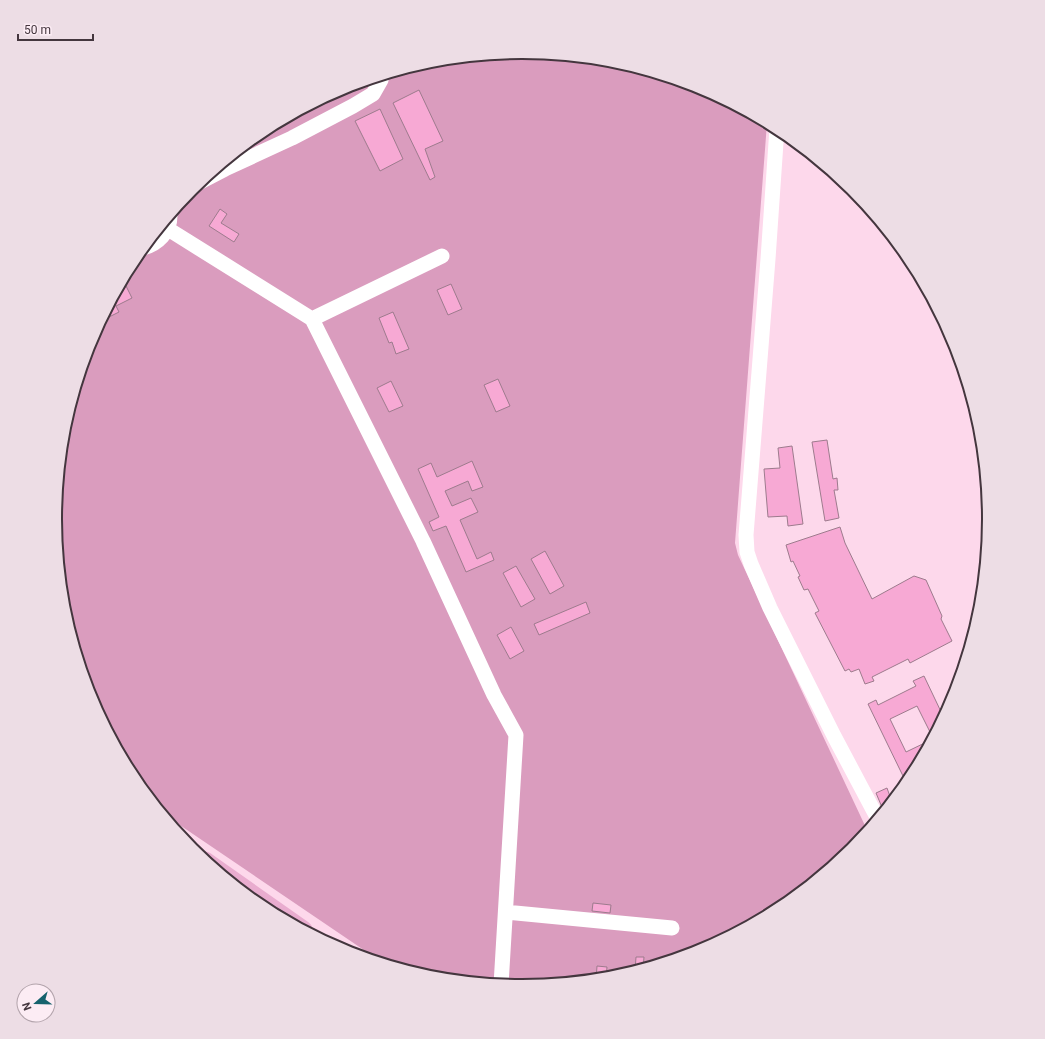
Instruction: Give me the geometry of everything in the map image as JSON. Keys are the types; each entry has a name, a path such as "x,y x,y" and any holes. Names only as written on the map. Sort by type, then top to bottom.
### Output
{"street":[{"path":"231,163 292,138 353,106 373,94 380,81"},
{"path":"776,136 746,535 747,552 770,608 834,736 876,815"},
{"path":"170,223 312,319 423,541 494,695 516,735 501,979"},
{"path":"153,244 162,238 167,227"},
{"path":"312,319 442,256"},
{"path":"506,912 672,928"}],"shaded area":[{"path":"492,60 553,60 583,63 612,68 671,83 726,106 766,130 735,543 738,555 865,827 826,866 803,885 753,918 726,933 699,945 671,956 642,964 583,976 553,979 492,979 433,971 371,955 175,822 157,800 140,775 109,723 86,668 78,639 66,580 63,550 63,489 66,459 71,430 86,371 109,316 124,289 157,239 176,216 219,173 242,154 292,121 319,106 374,83 403,75 462,63"}],"building":[{"path":"419,90 443,141 425,149 435,177 430,180 393,103"},
{"path":"380,109 403,159 380,171 355,121"},
{"path":"220,209 227,214 221,223 239,234 234,242 209,226"},
{"path":"451,284 462,309 448,315 437,290"},
{"path":"126,286 132,298 116,306 119,312 108,317"},
{"path":"393,312 409,349 396,354 392,342 389,343 379,318"},
{"path":"498,379 510,406 496,412 484,385"},
{"path":"391,381 403,406 389,412 377,388"},
{"path":"827,440 833,479 837,478 838,490 834,490 839,518 825,521 812,442"},
{"path":"792,446 803,524 788,526 787,516 768,517 764,469 780,468 778,448"},
{"path":"472,461 483,487 472,491 468,481 445,491 452,506 471,498 478,512 460,520 477,559 491,552 494,560 466,572 446,526 433,531 429,522 439,517 418,469 431,463 437,477"},
{"path":"840,527 845,543 872,599 914,576 926,580 942,616 941,619 952,641 910,663 908,659 872,677 874,681 865,684 859,669 851,672 849,669 845,671 815,613 819,611 808,589 804,590 798,577 800,576 793,561 791,562 786,545"},
{"path":"545,551 564,586 550,594 531,559"},
{"path":"516,566 535,599 521,607 503,573"},
{"path":"586,602 590,613 539,635 534,624"},
{"path":"511,627 524,651 510,659 497,635"},
{"path":"924,676 941,712 930,733 917,706 890,719 906,752 925,743 903,776 868,704 876,700 878,705 916,686 913,681"},
{"path":"887,788 890,797 882,807 876,793"},
{"path":"593,903 611,905 610,913 592,911"},
{"path":"636,957 644,957 643,964 635,966"},
{"path":"597,966 607,967 607,972 596,974"}]}
